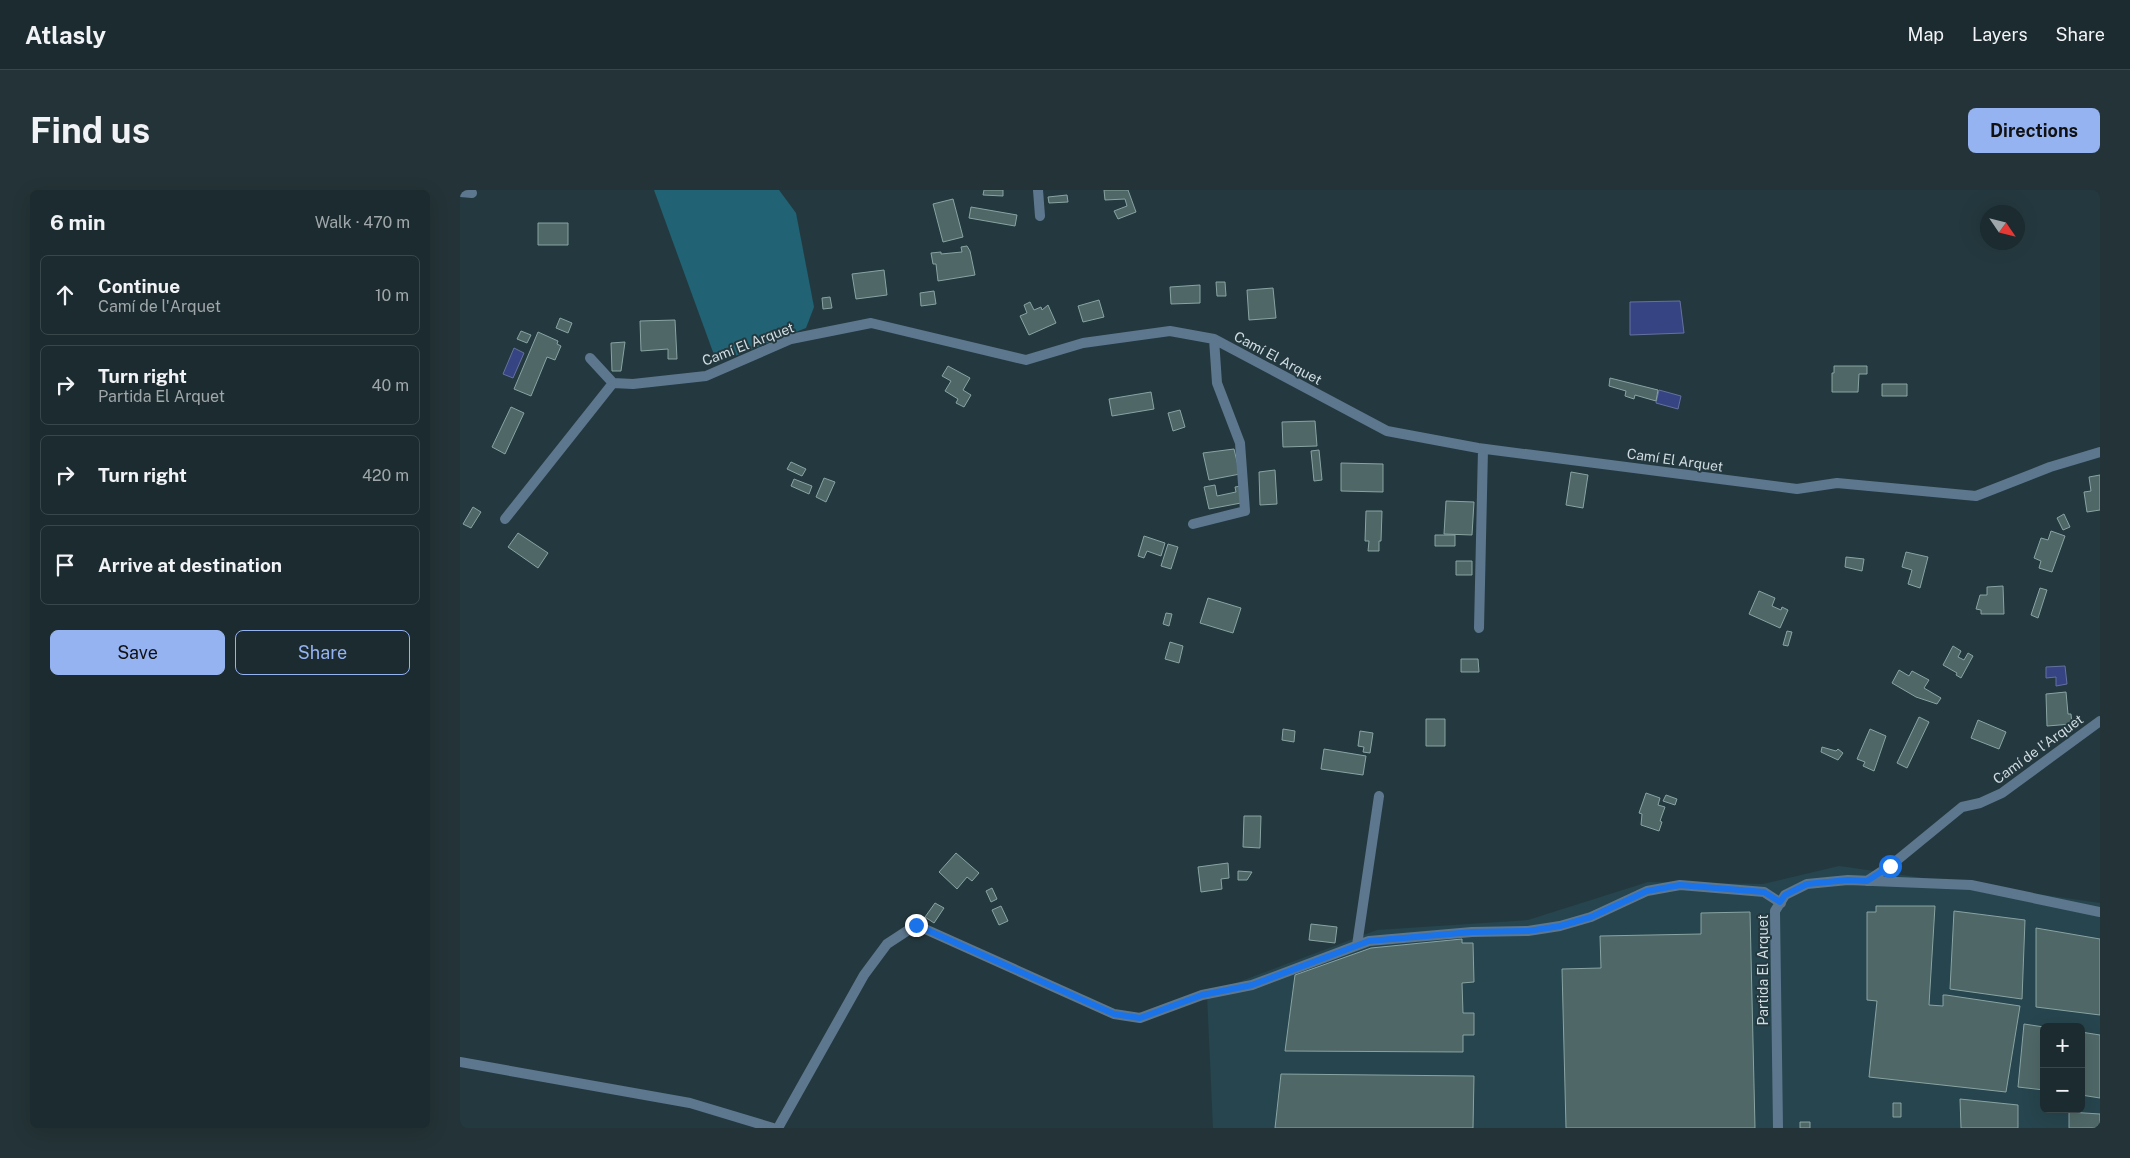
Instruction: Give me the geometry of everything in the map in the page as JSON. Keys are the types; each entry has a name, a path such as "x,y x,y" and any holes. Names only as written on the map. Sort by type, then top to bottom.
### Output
{"street":[{"path":"1038,190 1040,216"},
{"path":"460,192 472,193"},
{"name":"Camí El Arquet","path":"613,384 633,384 706,376 791,339 871,323 1026,360 1083,343 1170,332 1214,339 1387,431 1483,449 1797,489 1837,484 1976,496 2050,467 2100,452"},
{"path":"1193,524 1245,511 1240,443 1217,383 1214,339"},
{"path":"505,519 613,384 590,358"},
{"path":"1479,628 1483,449"},
{"name":"Camí de l'Arquet","path":"1867,881 1890,866 1962,807 1980,803 2002,793 2100,721"},
{"path":"1357,945 1379,796"},
{"name":"Partida El Arquet","path":"1778,1128 1775,911 1785,895 1807,884 1848,880 1972,885 2100,912"},
{"path":"778,1128 864,975 887,944 916,925 1114,1014 1140,1018 1202,995 1252,985 1369,941 1472,932 1528,931 1560,926 1591,917 1647,891 1680,885 1764,892 1780,902"},
{"path":"460,1062 690,1103 773,1128"}],"shaded area":[{"path":"654,190 779,190 796,213 814,307 806,328 717,363"},
{"path":"1839,866 2100,903 2100,1128 1213,1128 1207,994 1377,930 1528,920 1648,882 1763,884"}],"water":[{"path":"1680,301 1684,333 1630,335 1630,302"},
{"path":"514,348 524,353 513,378 503,374"},
{"path":"1659,390 1681,396 1678,409 1656,403"},
{"path":"2065,666 2067,684 2056,686 2056,677 2046,678 2046,667"}],"building":[{"path":"984,190 1003,190 1003,196 983,195"},
{"path":"1104,190 1128,190 1136,212 1118,219 1114,211 1127,206 1125,199 1105,200"},
{"path":"1067,195 1068,202 1049,203 1048,197"},
{"path":"953,199 963,237 943,242 933,204"},
{"path":"971,207 1017,215 1015,226 969,218"},
{"path":"538,223 568,223 568,245 538,245"},
{"path":"967,246 970,251 975,275 938,281 936,264 933,264 931,253 962,252 961,247"},
{"path":"884,270 887,295 856,299 852,274"},
{"path":"1216,282 1225,282 1226,296 1217,296"},
{"path":"1200,285 1200,303 1171,304 1170,287"},
{"path":"1273,288 1276,318 1249,320 1247,290"},
{"path":"934,291 936,304 921,306 920,293"},
{"path":"830,297 832,308 823,309 822,298"},
{"path":"1099,300 1104,317 1083,322 1078,306"},
{"path":"1030,302 1034,310 1041,307 1042,310 1048,305 1056,323 1029,335 1020,316 1027,313 1024,305"},
{"path":"560,318 572,323 568,333 556,328"},
{"path":"675,320 677,359 668,359 668,349 641,351 640,321"},
{"path":"521,331 531,335 527,343 517,339"},
{"path":"538,332 558,341 557,344 561,346 555,360 547,357 531,396 514,389"},
{"path":"625,342 621,371 612,371 611,343"},
{"path":"948,366 970,378 963,390 971,395 964,407 956,403 958,399 945,391 951,381 942,376"},
{"path":"1834,366 1867,366 1867,374 1859,374 1858,392 1832,392"},
{"path":"1610,378 1658,390 1656,401 1635,395 1634,399 1625,396 1626,391 1609,386"},
{"path":"1882,384 1907,384 1907,396 1882,396"},
{"path":"1151,392 1154,409 1112,416 1109,399"},
{"path":"511,407 524,413 505,454 492,447"},
{"path":"1180,410 1185,427 1173,431 1168,413"},
{"path":"1315,421 1317,446 1283,447 1282,422"},
{"path":"1234,449 1240,474 1209,480 1203,453"},
{"path":"1319,450 1322,480 1314,481 1311,451"},
{"path":"791,462 806,469 802,476 787,469"},
{"path":"1341,463 1383,464 1383,492 1341,491"},
{"path":"1275,470 1277,504 1260,505 1259,472"},
{"path":"1571,472 1588,475 1583,508 1566,505"},
{"path":"2100,475 2100,510 2087,512 2084,492 2091,491 2089,477"},
{"path":"824,478 835,482 826,502 816,497"},
{"path":"794,479 812,486 809,494 791,486"},
{"path":"1215,485 1217,496 1236,492 1235,487 1241,486 1241,503 1209,509 1204,487"},
{"path":"1446,501 1474,502 1472,535 1444,534"},
{"path":"473,507 481,512 471,528 463,524"},
{"path":"1366,511 1382,511 1379,551 1368,551 1369,541 1365,541"},
{"path":"2064,514 2070,527 2063,530 2057,518"},
{"path":"2051,531 2065,536 2052,572 2039,568 2041,561 2034,558 2041,538 2048,540"},
{"path":"518,533 548,553 538,568 508,547"},
{"path":"1435,535 1455,535 1455,546 1435,546"},
{"path":"1144,536 1165,543 1161,556 1147,551 1144,558 1138,556"},
{"path":"1168,544 1178,547 1171,569 1161,566"},
{"path":"1906,552 1928,557 1920,588 1908,584 1912,570 1902,567"},
{"path":"1846,557 1864,559 1862,571 1845,567"},
{"path":"1456,561 1472,561 1472,575 1456,575"},
{"path":"2003,586 2004,614 1981,614 1981,610 1976,609 1980,595 1987,595 1987,587"},
{"path":"2040,588 2047,590 2038,618 2031,615"},
{"path":"1759,591 1775,598 1772,606 1781,610 1782,607 1788,610 1780,628 1749,614"},
{"path":"1208,598 1241,608 1233,633 1200,623"},
{"path":"1166,613 1172,614 1169,626 1163,624"},
{"path":"1787,631 1792,632 1788,646 1783,645"},
{"path":"1170,642 1183,646 1179,663 1165,659"},
{"path":"1953,646 1961,651 1958,657 1964,660 1968,653 1973,656 1961,678 1956,675 1957,673 1943,665"},
{"path":"1461,659 1478,659 1479,672 1461,672"},
{"path":"1899,670 1909,676 1912,671 1929,680 1924,688 1941,698 1937,704 1916,697 1892,683"},
{"path":"2066,692 2068,714 2071,714 2072,724 2047,726 2046,694"},
{"path":"1919,717 1929,722 1907,768 1897,763"},
{"path":"1426,719 1445,719 1445,746 1426,746"},
{"path":"1978,720 2006,732 1999,749 1971,738"},
{"path":"1283,729 1295,731 1294,742 1282,740"},
{"path":"1870,729 1886,736 1874,771 1863,766 1865,762 1857,759"},
{"path":"1360,731 1373,733 1370,753 1363,752 1364,747 1358,746"},
{"path":"1822,747 1836,751 1838,749 1843,753 1838,760 1821,752"},
{"path":"1324,749 1366,756 1363,775 1321,769"},
{"path":"1646,793 1660,798 1658,805 1665,807 1659,831 1641,825 1642,814 1639,813"},
{"path":"1666,795 1677,799 1675,805 1663,801"},
{"path":"1244,816 1261,816 1260,848 1243,847"},
{"path":"956,853 979,873 972,881 967,877 957,889 939,872"},
{"path":"1228,863 1229,878 1221,879 1222,889 1201,892 1198,867"},
{"path":"1238,871 1252,872 1247,880 1238,880"},
{"path":"992,888 997,899 991,902 986,891"},
{"path":"935,903 944,908 934,923 925,917"},
{"path":"1001,906 1008,921 999,925 992,910"},
{"path":"1876,906 1935,906 1929,1005 1943,1006 1943,995 1946,995 2020,1006 2006,1092 1869,1077 1877,1001 1867,1000 1867,912 1876,912"},
{"path":"1954,911 2025,920 2022,999 1950,989"},
{"path":"1750,912 1755,1128 1566,1128 1562,969 1601,968 1600,936 1701,934 1701,913"},
{"path":"1311,924 1337,927 1335,943 1309,940"},
{"path":"2036,928 2100,939 2100,1015 2036,1007"},
{"path":"1462,939 1462,943 1473,943 1474,982 1462,983 1463,1013 1474,1013 1474,1035 1463,1035 1463,1052 1285,1051 1295,975 1371,948"},
{"path":"2024,1024 2040,1026 2040,1090 2018,1087"},
{"path":"2085,1033 2100,1035 2100,1098 2085,1096"},
{"path":"1281,1074 1474,1076 1473,1128 1275,1128"},
{"path":"1960,1099 2018,1105 2018,1128 1961,1128"},
{"path":"1893,1103 1901,1103 1901,1117 1893,1117"},
{"path":"2069,1113 2100,1114 2100,1128 2069,1128"},
{"path":"1800,1122 1810,1122 1810,1128 1800,1128"}],"route":[{"path":"916,925 1114,1014 1140,1018 1202,995 1252,985 1369,941 1472,932 1528,931 1560,926 1591,917 1624,900 1647,891 1680,885 1764,892 1780,902 1785,895 1807,884 1848,880 1867,881 1890,866"}]}
